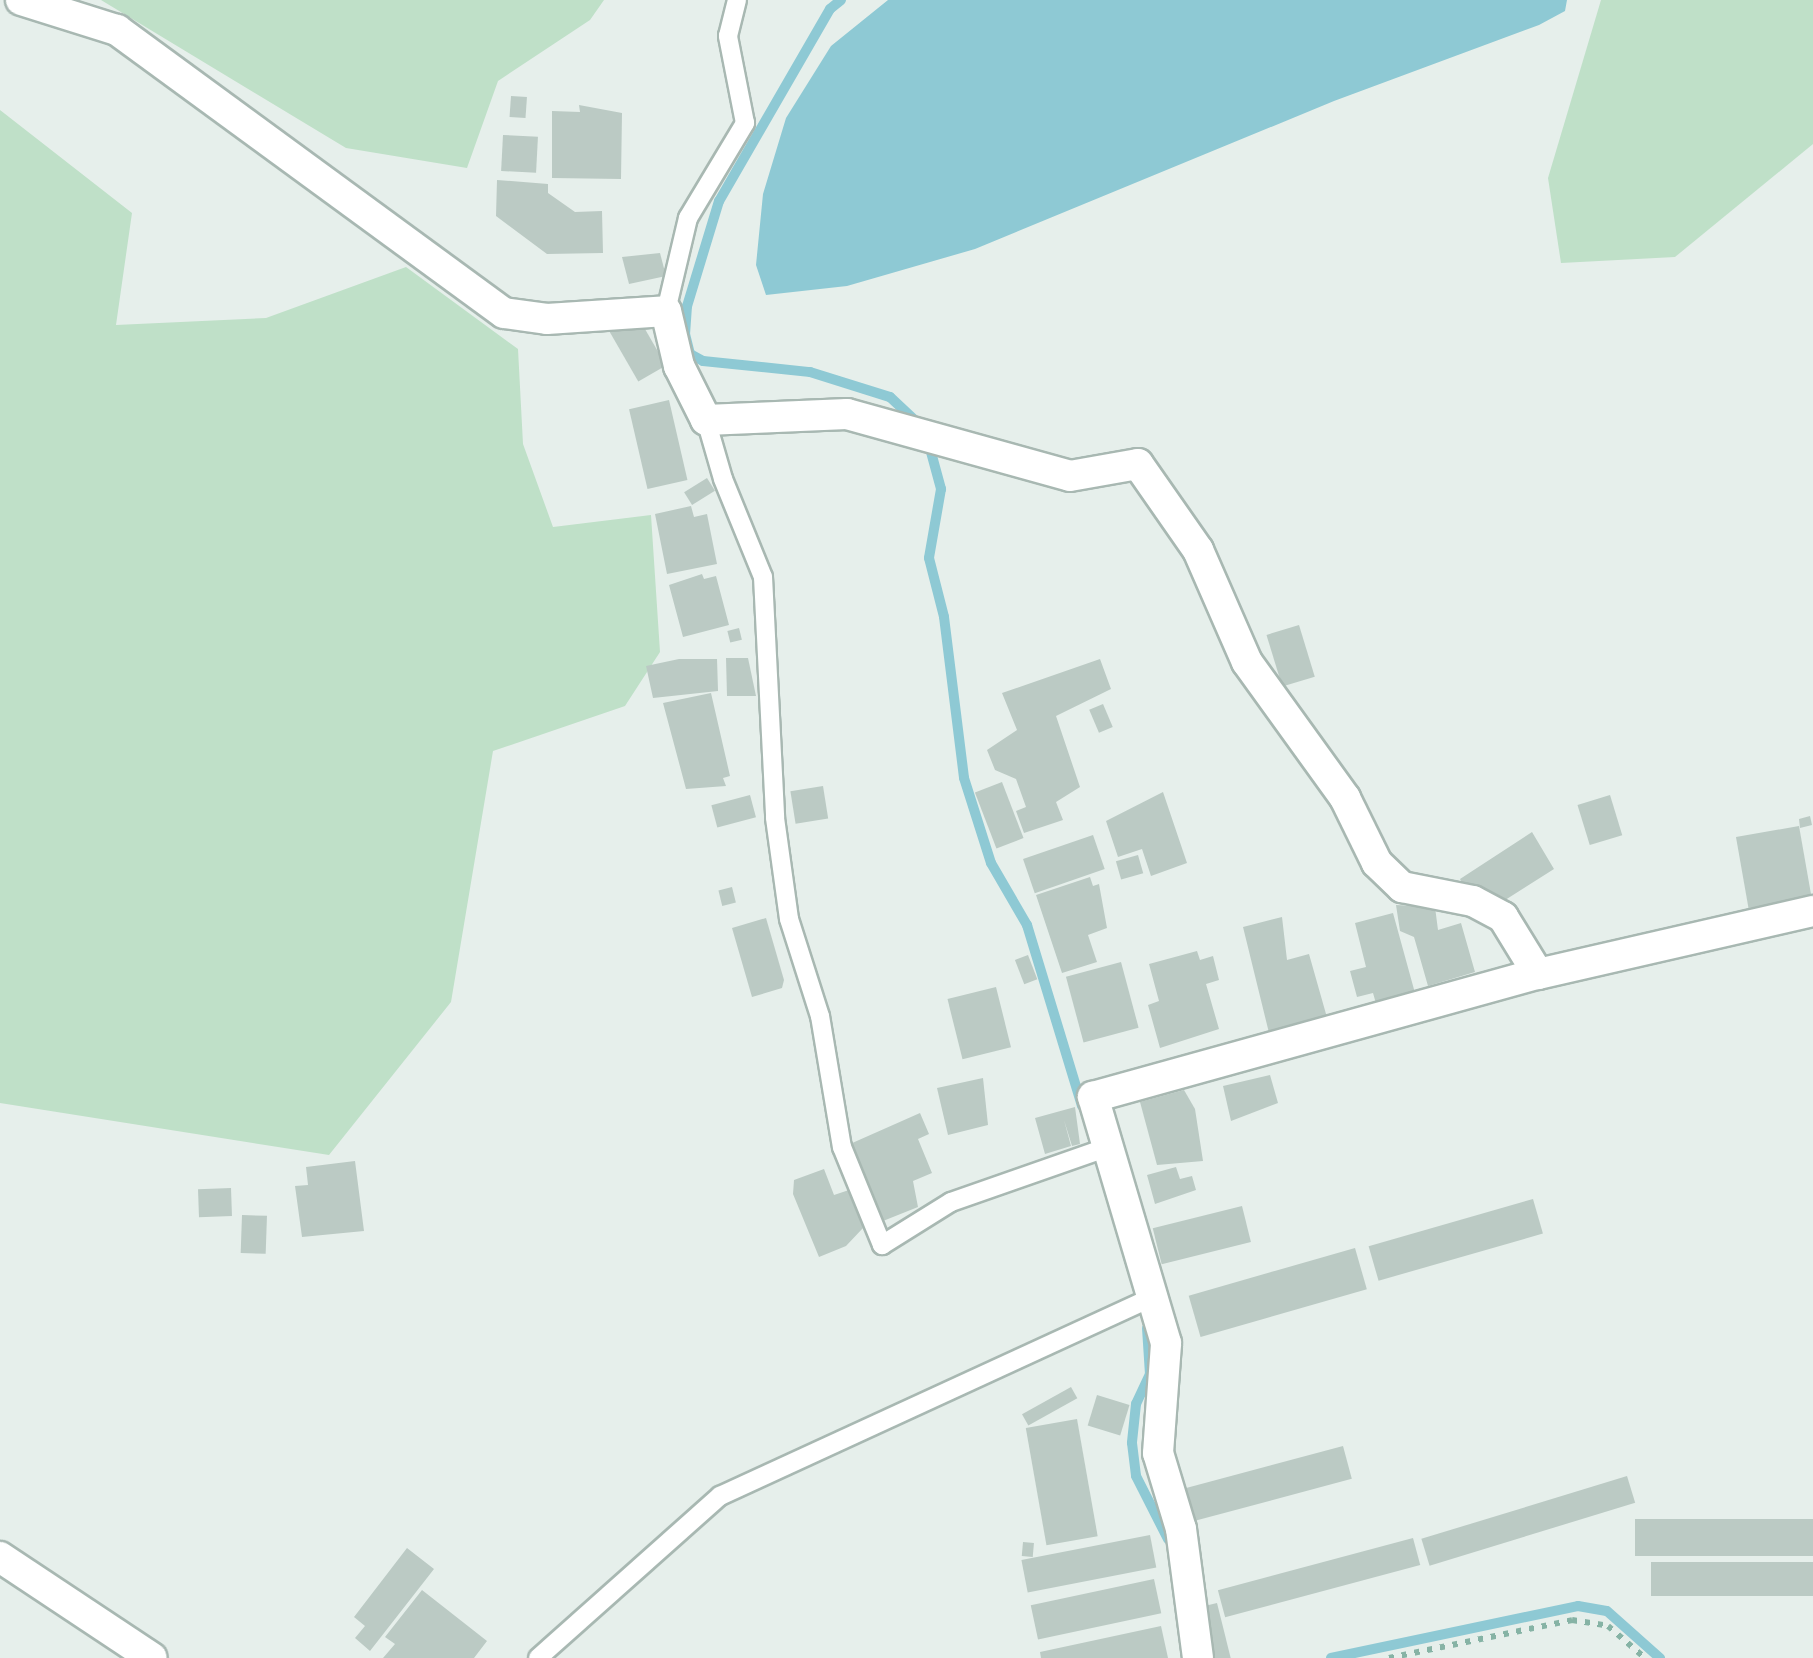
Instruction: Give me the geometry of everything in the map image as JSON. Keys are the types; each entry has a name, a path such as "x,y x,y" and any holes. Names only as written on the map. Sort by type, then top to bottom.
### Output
{"street":[{"path":"22,0 117,30 504,313 548,319 666,311 678,366 706,420 847,414 1070,476 1138,464 1198,550 1247,662 1344,798 1377,863 1402,887 1472,901 1503,917 1538,974"},
{"path":"1198,1658 1181,1529 1158,1453 1166,1344 1143,1301 1099,1150 1093,1097 1538,974 1813,911"},
{"path":"0,1557 152,1658"}],"lane":[{"path":"666,311 688,218 745,123 728,36 737,0"},
{"path":"706,420 722,480 763,577 775,818 790,919 820,1016 842,1147 882,1244 951,1202 1099,1150"},
{"path":"538,1658 720,1496 1143,1301"}],"path":[{"path":"1389,1658 1572,1620 1608,1626 1645,1658"}],"green space":[{"path":"101,0 604,0 590,20 498,81 467,168 346,148"},
{"path":"1601,0 1813,0 1813,144 1675,257 1561,263 1548,178"},
{"path":"0,110 132,213 116,325 266,318 406,267 518,349 523,444 553,527 651,515 660,652 625,706 493,751 451,1002 329,1155 0,1103"}],"water":[{"path":"888,0 1567,0 1565,11 1539,25 1334,101 975,249 847,286 766,295 756,265 763,194 786,118 831,46"}],"building":[{"path":"511,96 527,97 525,118 510,117"},
{"path":"579,105 622,113 621,179 552,178 552,111 580,112"},
{"path":"503,135 538,137 536,173 501,171"},
{"path":"497,180 548,184 548,193 575,212 602,211 603,253 547,254 496,216"},
{"path":"660,253 666,276 629,284 622,257"},
{"path":"634,310 666,365 638,381 606,326"},
{"path":"669,400 687,480 647,489 629,409"},
{"path":"707,478 715,491 692,505 684,492"},
{"path":"691,506 694,517 707,514 717,564 667,574 655,514"},
{"path":"702,574 704,579 716,576 729,625 683,637 669,585"},
{"path":"1299,625 1315,677 1282,687 1266,635"},
{"path":"739,628 742,640 730,643 727,631"},
{"path":"726,658 748,658 756,696 727,696"},
{"path":"679,659 717,659 718,691 653,698 646,666"},
{"path":"1100,659 1111,689 1056,716 1080,787 1056,802 1063,820 1024,833 1016,811 1026,807 1016,779 995,770 987,750 1017,730 1002,693"},
{"path":"711,693 730,776 723,778 726,786 686,789 663,703"},
{"path":"1103,704 1113,727 1099,733 1089,710"},
{"path":"1002,782 1024,838 996,848 975,792"},
{"path":"823,786 828,819 796,824 790,791"},
{"path":"1163,792 1187,863 1151,876 1142,849 1118,857 1106,821"},
{"path":"750,795 756,817 717,828 711,805"},
{"path":"1610,795 1622,835 1590,845 1577,805"},
{"path":"1810,816 1812,825 1800,828 1799,819"},
{"path":"1799,826 1812,897 1748,908 1736,837"},
{"path":"1532,832 1554,869 1502,902 1480,887 1465,889 1460,879"},
{"path":"1093,835 1105,869 1035,893 1023,859"},
{"path":"1138,855 1143,873 1121,880 1116,861"},
{"path":"1090,877 1093,886 1099,884 1107,928 1088,935 1097,962 1062,973 1036,895"},
{"path":"732,887 736,903 722,906 718,890"},
{"path":"1396,905 1435,907 1438,930 1461,923 1475,972 1428,986 1414,937 1400,931"},
{"path":"1393,913 1418,1004 1379,1014 1373,993 1357,997 1350,971 1366,967 1355,923"},
{"path":"1282,917 1287,960 1309,954 1328,1021 1270,1037 1243,927"},
{"path":"766,918 784,980 782,988 752,997 732,928"},
{"path":"1197,951 1200,960 1213,956 1219,980 1206,984 1219,1029 1160,1048 1148,1005 1159,1001 1149,964"},
{"path":"1028,955 1037,979 1024,984 1015,960"},
{"path":"1121,962 1139,1028 1084,1042 1066,977"},
{"path":"996,987 1011,1047 962,1059 947,999"},
{"path":"1270,1075 1278,1103 1231,1121 1223,1086"},
{"path":"983,1078 988,1125 948,1135 937,1088"},
{"path":"1184,1090 1195,1109 1203,1161 1157,1165 1140,1102"},
{"path":"1075,1107 1080,1144 1072,1146 1064,1120 1071,1146 1045,1154 1035,1118"},
{"path":"920,1113 929,1134 918,1139 932,1173 913,1181 918,1207 883,1221 850,1144"},
{"path":"355,1161 364,1231 302,1237 295,1186 308,1185 306,1167"},
{"path":"1176,1167 1180,1179 1192,1176 1196,1190 1155,1204 1147,1175"},
{"path":"824,1169 834,1195 849,1190 863,1228 846,1246 819,1257 793,1194 794,1180"},
{"path":"231,1188 232,1216 199,1217 198,1189"},
{"path":"1533,1199 1543,1234 1379,1281 1369,1246"},
{"path":"1242,1206 1251,1242 1162,1264 1153,1228"},
{"path":"242,1215 267,1216 266,1254 241,1253"},
{"path":"1355,1248 1367,1289 1201,1337 1189,1296"},
{"path":"1071,1387 1077,1398 1028,1426 1022,1414"},
{"path":"1097,1395 1130,1405 1120,1436 1088,1426"},
{"path":"1077,1419 1098,1536 1046,1545 1026,1428"},
{"path":"1343,1446 1352,1479 1188,1523 1179,1490"},
{"path":"1627,1476 1635,1503 1430,1566 1421,1539"},
{"path":"1635,1519 1813,1519 1813,1556 1635,1556"},
{"path":"1150,1535 1156,1567 1028,1592 1021,1560"},
{"path":"1413,1538 1420,1565 1225,1617 1218,1590"},
{"path":"1023,1542 1034,1543 1033,1557 1022,1556"},
{"path":"407,1548 434,1569 370,1651 355,1638 365,1626 354,1617"},
{"path":"1651,1562 1813,1562 1813,1596 1651,1596"},
{"path":"1154,1579 1161,1613 1038,1639 1031,1605"},
{"path":"422,1590 487,1641 474,1658 383,1658 395,1644 385,1637"},
{"path":"1217,1603 1231,1658 1212,1658 1200,1607"},
{"path":"1161,1626 1168,1658 1041,1658 1040,1652"}],"waterway":[{"path":"841,0 830,9 719,201 687,306 685,334 690,354 703,361 810,372 890,397 921,426"},
{"path":"928,441 941,489 929,558 944,617 964,778 991,863 1027,925 1082,1106"},
{"path":"1147,1328 1150,1374 1136,1404 1132,1443 1136,1476 1168,1539"},
{"path":"1331,1658 1578,1606 1607,1611 1660,1658"}]}
